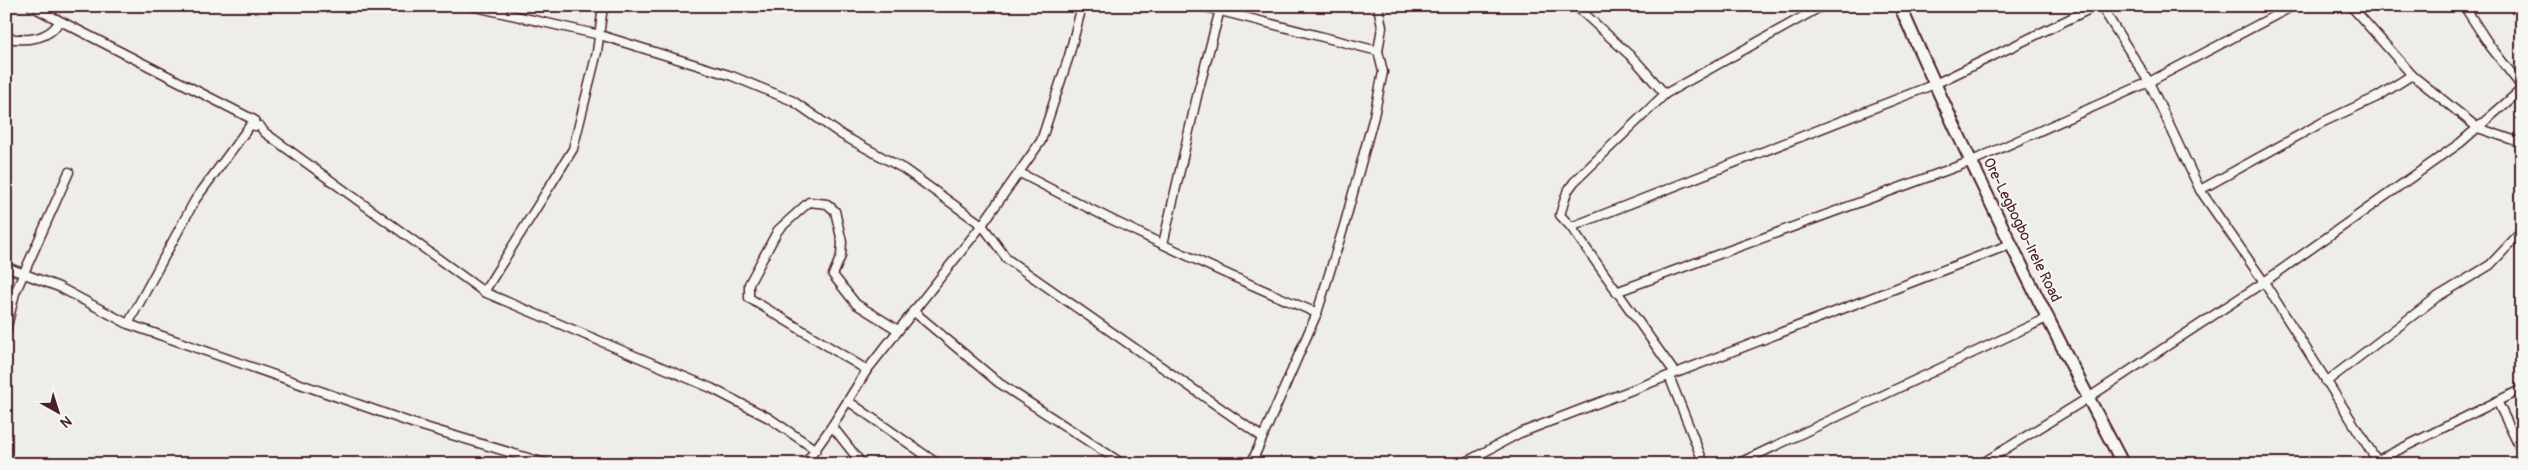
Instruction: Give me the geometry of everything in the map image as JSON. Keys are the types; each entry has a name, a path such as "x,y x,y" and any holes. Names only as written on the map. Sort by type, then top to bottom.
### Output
{"main road":[{"name":"Ore-Legbogbo-Irele Road","path":"1900,6 1934,84 2011,244 2123,464"}],"street":[{"path":"31,6 59,22 254,120"},
{"path":"470,6 600,36 732,76 793,101 842,135 904,169 982,225 1007,259 1262,437"},
{"path":"484,292 573,148 600,36 603,6"},
{"path":"805,464 832,426 867,370 982,225 1041,141 1069,56 1082,6"},
{"path":"1201,6 1221,9 1378,52"},
{"path":"1251,464 1318,313 1374,116 1383,72 1378,52 1382,26 1378,6"},
{"path":"1576,6 1636,61 1666,94"},
{"path":"1704,464 1672,374 1571,227 1560,214 1567,192 1666,94 1822,6"},
{"path":"1571,227 1934,84 2096,6"},
{"path":"2101,6 2148,82 2200,190 2264,282 2375,463 2522,389"},
{"path":"1616,292 1972,161 2148,82 2293,6"},
{"path":"2351,6 2412,76 2478,128 2522,143"},
{"path":"1982,464 2088,398 2264,282 2460,143 2522,88 2490,46 2464,6"},
{"path":"1163,244 1198,92 1221,9"},
{"path":"6,38 21,41 47,35 54,30 59,22"},
{"path":"2200,190 2323,122 2378,97 2412,76"},
{"path":"254,120 255,126 260,126 272,138 484,292 710,388 770,418 816,450"},
{"path":"128,324 195,200 254,120"},
{"path":"6,331 14,293 69,172"},
{"path":"1020,173 1091,211 1234,278 1318,313"},
{"path":"867,370 749,298 749,284 778,230 809,202 827,204 835,211 842,242 841,256 833,276 856,304 898,330"},
{"path":"2326,382 2437,297 2490,265 2522,231"},
{"path":"1462,464 1520,433 2011,244"},
{"path":"6,267 24,272 59,287 128,324 412,423 548,464"},
{"path":"913,311 999,383 1123,464"},
{"path":"1738,464 2049,317"},
{"path":"848,401 938,464"},
{"path":"2497,401 2522,452"},
{"path":"832,426 862,464"},
{"path":"6,463 13,464"}]}
